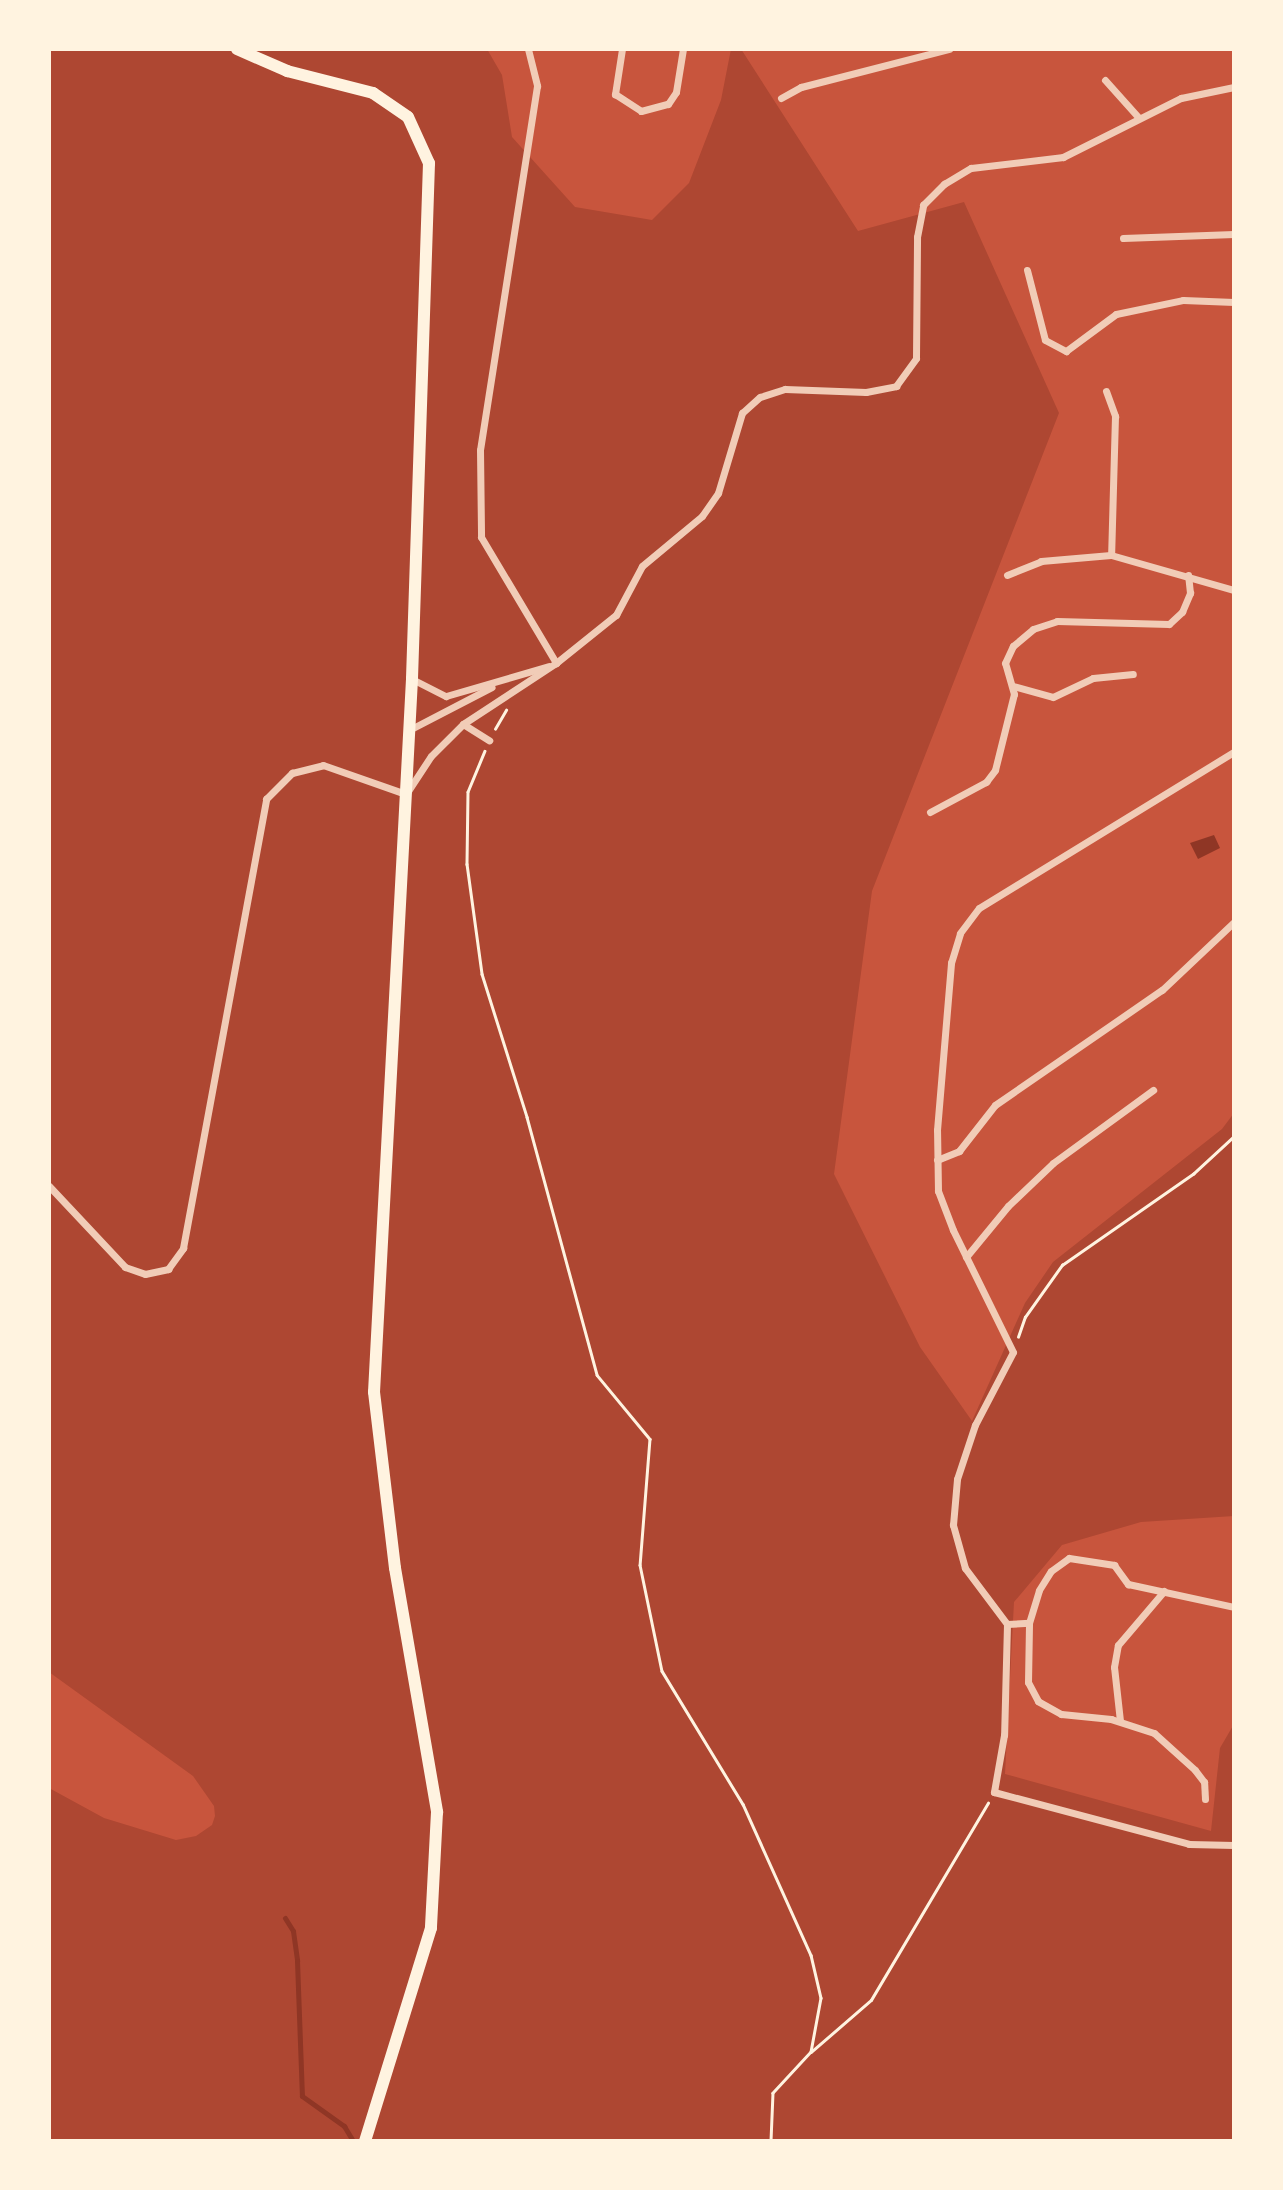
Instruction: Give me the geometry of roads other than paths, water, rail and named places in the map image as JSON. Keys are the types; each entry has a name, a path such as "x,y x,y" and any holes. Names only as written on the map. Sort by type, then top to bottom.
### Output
{"main road":[{"path":"237,49 287,71 373,93 408,117 429,163 412,679 374,1392 395,1569 437,1812 431,1928 365,2141"}],"street":[{"path":"528,49 537,86 480,450 481,537 556,663"},
{"path":"622,49 615,94 641,111 668,104 676,92 683,49"},
{"path":"781,98 801,87 935,56 949,49"},
{"path":"1105,80 1139,118"},
{"path":"49,1186 125,1267 145,1274 168,1269 183,1248 266,799 292,773 323,765 406,794 431,756 463,724 516,692 616,615 642,566 702,516 718,493 742,414 760,397 785,389 866,392 896,386 916,358 917,237 923,205 944,184 971,168 1063,157 1181,98 1234,88"},
{"path":"1123,238 1234,234"},
{"path":"1027,270 1045,340 1066,351 1116,314 1183,300 1234,302"},
{"path":"1107,391 1115,416 1111,555"},
{"path":"1007,575 1041,561 1111,555 1234,590"},
{"path":"930,812 991,777 1013,686 1005,663 1013,646 1033,629 1057,621 1169,624 1182,612 1190,593 1188,575"},
{"path":"412,679 446,696 505,681 556,663"},
{"path":"1013,686 1053,697 1093,678 1133,674"},
{"path":"409,730 505,681"},
{"path":"463,724 489,740"},
{"path":"1234,752 979,908 960,933 951,963 937,1160 939,1191 966,1257 1013,1352 975,1425 957,1479 953,1525 965,1568 1007,1624 1004,1735 994,1792 1189,1844 1234,1845"},
{"path":"937,1160 959,1151 995,1105 1162,990 1234,922"},
{"path":"966,1257 1008,1206 1053,1163 1153,1090"},
{"path":"1205,1799 1204,1782 1175,1747 1154,1733 1120,1721 1061,1714 1038,1701 1028,1682 1029,1623 1039,1590 1051,1571 1069,1558 1114,1565 1128,1584 1234,1607"},
{"path":"1120,1721 1114,1667 1118,1645 1164,1591"},
{"path":"1007,1624 1029,1623"}],"waterway":[{"path":"285,1918 293,1931 297,1961 302,2096 344,2126 353,2141"}]}
